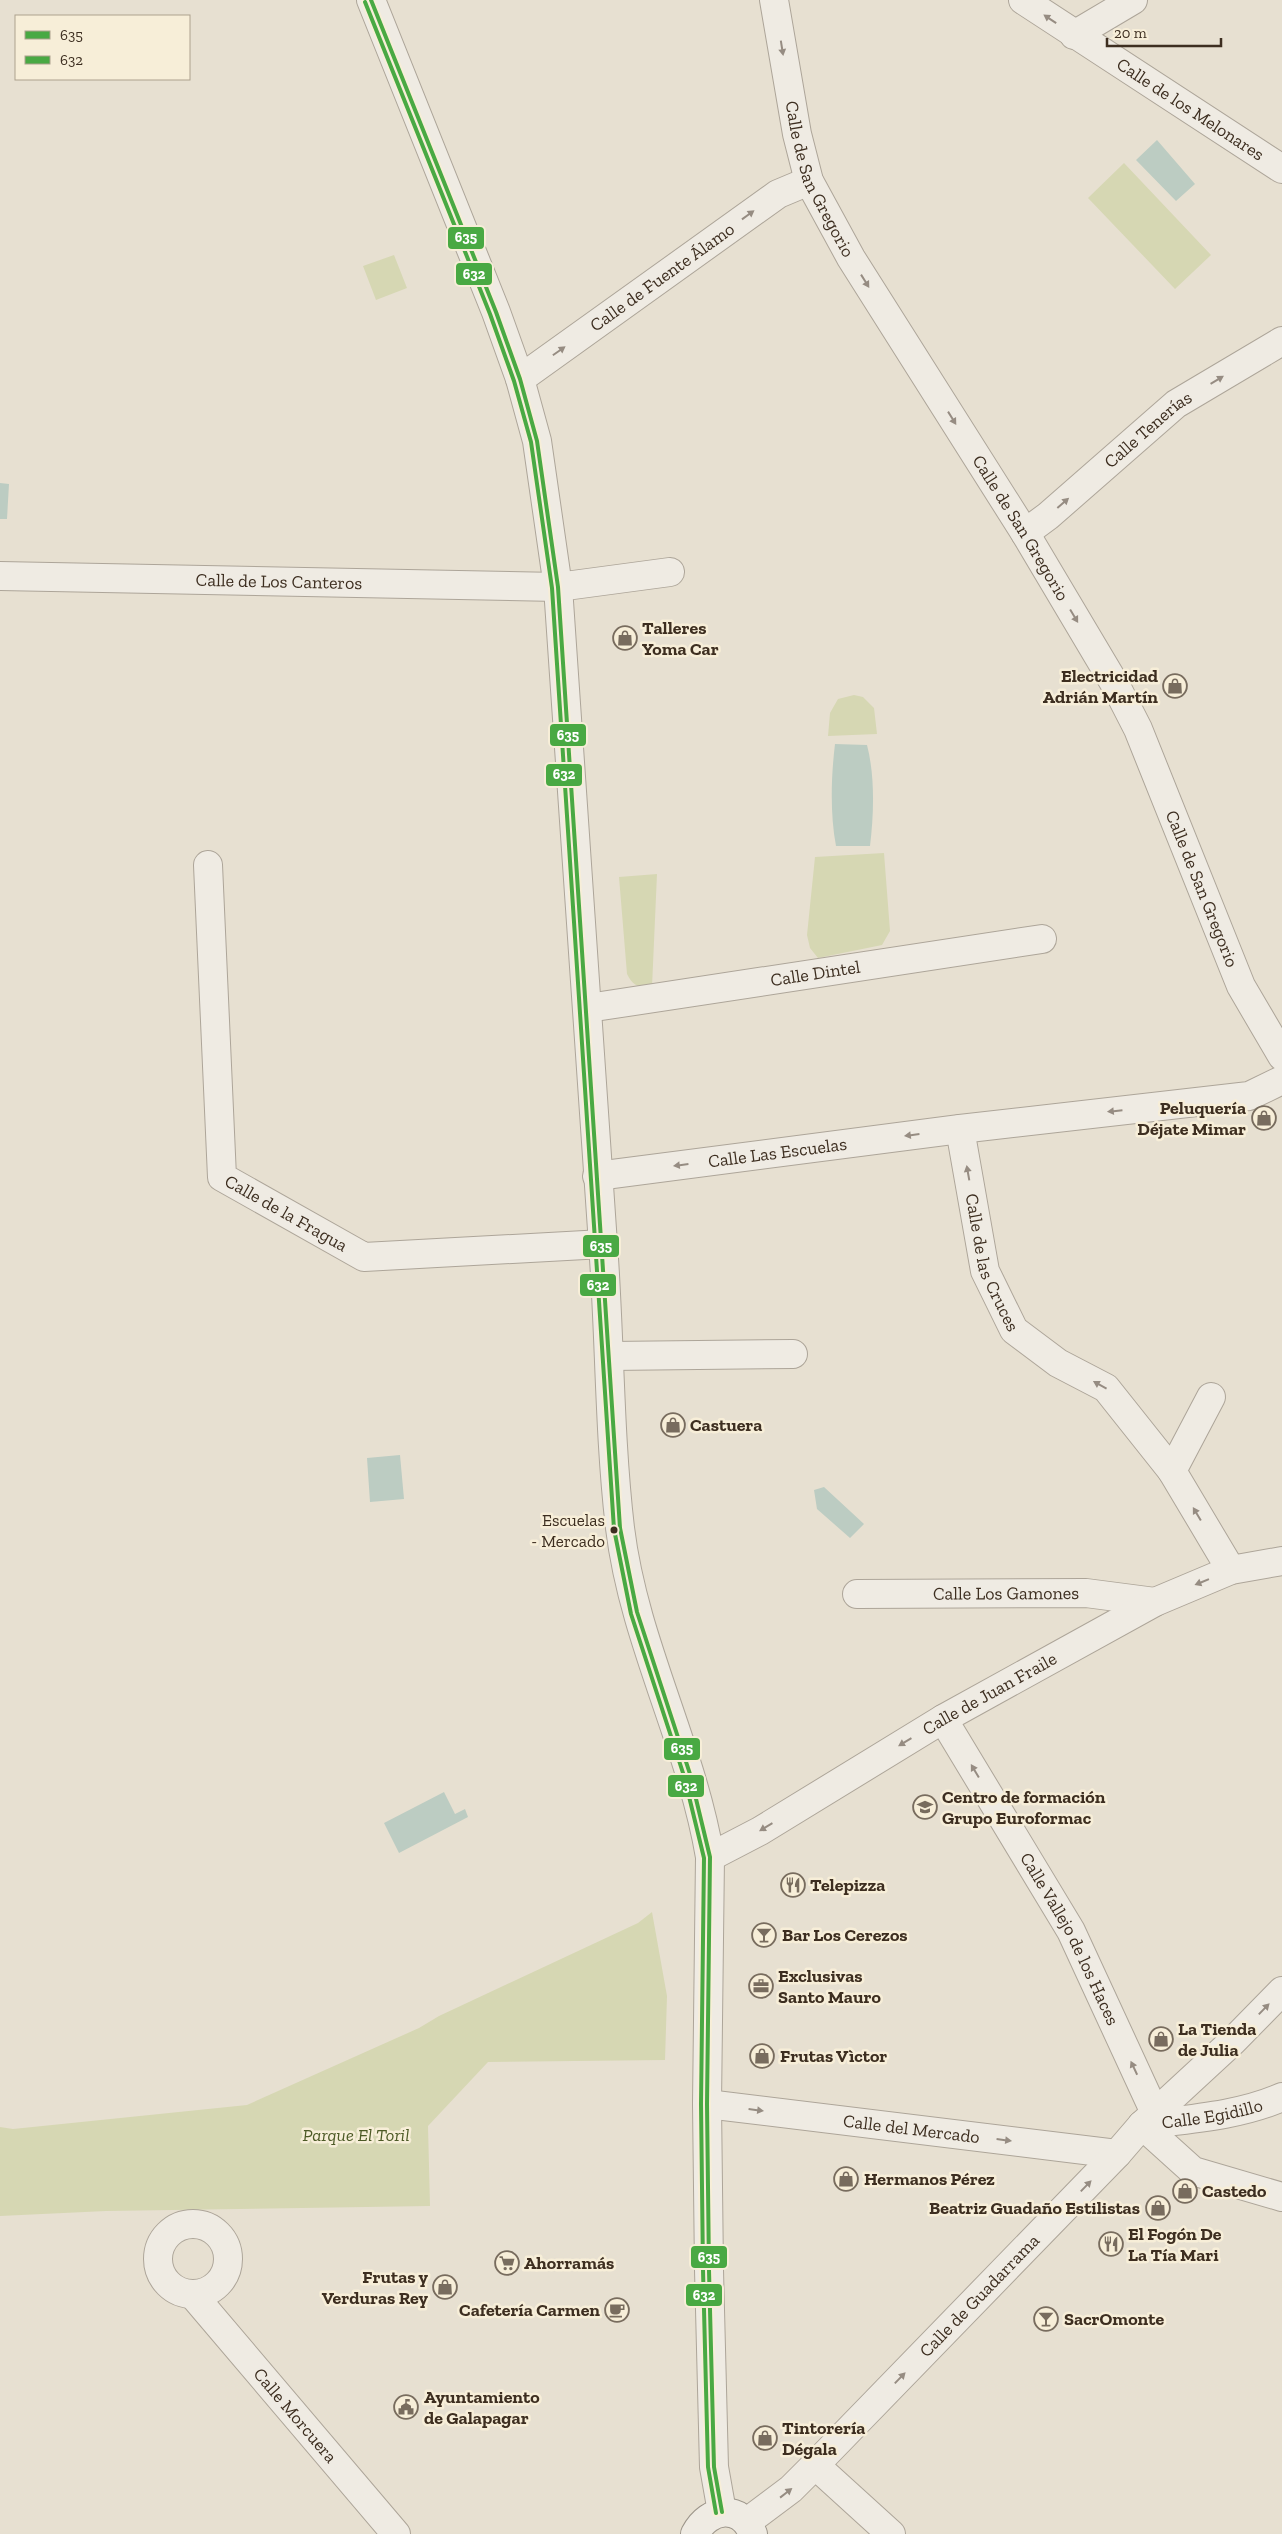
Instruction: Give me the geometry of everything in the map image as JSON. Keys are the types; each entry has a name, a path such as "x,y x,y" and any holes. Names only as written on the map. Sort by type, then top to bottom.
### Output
{"street":[{"path":"371,0 496,312 520,379 537,441 558,587 588,1008 620,1528 638,1621 687,1761 704,1820 710,1857 707,2104 714,2468 741,2523"},
{"name":"Calle de San Gregorio","path":"774,0 797,134 809,181 851,258 1025,533 1116,686 1138,729 1241,986 1282,1056"},
{"name":"Calle de los Melonares","path":"1023,0 1282,169"},
{"path":"1074,35 1133,0"},
{"name":"Calle de Fuente Álamo","path":"520,379 778,194 809,181"},
{"name":"Calle Tenerías","path":"1025,533 1048,516 1176,404 1282,341"},
{"path":"558,587 670,572"},
{"name":"Calle de Los Canteros","path":"0,576 558,587"},
{"name":"Calle de la Fragua","path":"208,864 222,1177 364,1257 603,1244"},
{"name":"Calle Dintel","path":"588,1008 1042,939"},
{"path":"960,1129 1249,1096 1282,1080"},
{"name":"Calle Las Escuelas","path":"597,1176 960,1129"},
{"name":"Calle de las Cruces","path":"960,1129 985,1271 1014,1330 1058,1363 1106,1388 1172,1471 1231,1570"},
{"path":"610,1356 793,1354"},
{"path":"1172,1471 1211,1397"},
{"name":"Calle de Juan Fraile","path":"710,1857 760,1830 943,1719 1155,1602 1231,1570 1282,1561"},
{"name":"Calle Los Gamones","path":"856,1594 1086,1593 1155,1602"},
{"name":"Calle Vallejo de los Haces","path":"943,1719 1071,1931 1148,2119"},
{"name":"Calle de Guadarrama","path":"695,2534 700,2523 710,2516 741,2523 791,2489 1117,2154 1148,2119 1233,2041 1282,1991"},
{"name":"Calle Egidillo","path":"1148,2119 1211,2116 1270,2103 1282,2097"},
{"name":"Calle del Mercado","path":"707,2104 1117,2154"},
{"path":"1148,2119 1193,2171 1282,2197"},
{"name":"Calle Morcuera","path":"193,2295 396,2534"},
{"path":"815,2465 891,2534"}],"green space":[{"path":"1124,163 1211,255 1175,289 1088,198"},
{"path":"394,255 407,288 376,300 363,266"},
{"path":"854,695 863,697 874,708 877,734 828,736 830,713 838,699"},
{"path":"884,853 890,931 882,945 818,958 810,948 807,935 815,857"},
{"path":"657,874 652,987 643,987 634,984 627,974 619,877"},
{"name":"Parque El Toril","path":"652,1912 667,1996 665,2060 488,2062 428,2126 430,2206 106,2211 0,2216 0,2127 13,2129 247,2105 419,2028 439,2016 638,1923"}],"shaded area":[{"path":"1157,140 1195,184 1176,201 1136,160"},
{"path":"0,483 9,484 7,519 0,519"},
{"path":"835,744 867,745 870,757 873,795 870,846 836,846 832,795"},
{"path":"400,1455 404,1499 370,1502 367,1458"},
{"path":"824,1487 864,1524 850,1538 817,1509 814,1490"},
{"path":"444,1792 455,1814 465,1809 468,1817 399,1853 384,1823"}],"transit line":[{"name":"635","path":"371,0 496,312 520,379 537,441 558,587 620,1528 637,1612 690,1774 710,1857 707,2104 709,2270 714,2467 722,2512"},
{"name":"632","path":"365,2 490,314 514,381 531,442 552,588 614,1529 631,1614 684,1776 704,1858 701,2104 703,2270 708,2467 716,2513"}],"place":[{"name":"Talleres Yoma Car","path":"625,638"},
{"name":"Electricidad Adrián Martín","path":"1175,686"},
{"name":"Peluquería Déjate Mimar","path":"1264,1118"},
{"name":"Castuera","path":"673,1425"},
{"name":"Escuelas - Mercado","path":"614,1530"},
{"name":"Centro de formación Grupo Euroformac","path":"925,1807"},
{"name":"Telepizza","path":"793,1885"},
{"name":"Bar Los Cerezos","path":"764,1935"},
{"name":"Exclusivas Santo Mauro","path":"761,1986"},
{"name":"La Tienda de Julia","path":"1161,2039"},
{"name":"Frutas Vìctor","path":"762,2056"},
{"name":"Hermanos Pérez","path":"846,2179"},
{"name":"Castedo","path":"1185,2191"},
{"name":"Beatriz Guadaño Estilistas","path":"1158,2208"},
{"name":"El Fogón De La Tía Mari","path":"1111,2244"},
{"name":"Ahorramás","path":"507,2263"},
{"name":"Frutas y Verduras Rey","path":"445,2287"},
{"name":"Cafetería Carmen","path":"617,2310"},
{"name":"SacrOmonte","path":"1046,2319"},
{"name":"Ayuntamiento de Galapagar","path":"406,2407"},
{"name":"Tintorería Dégala","path":"765,2438"}]}
